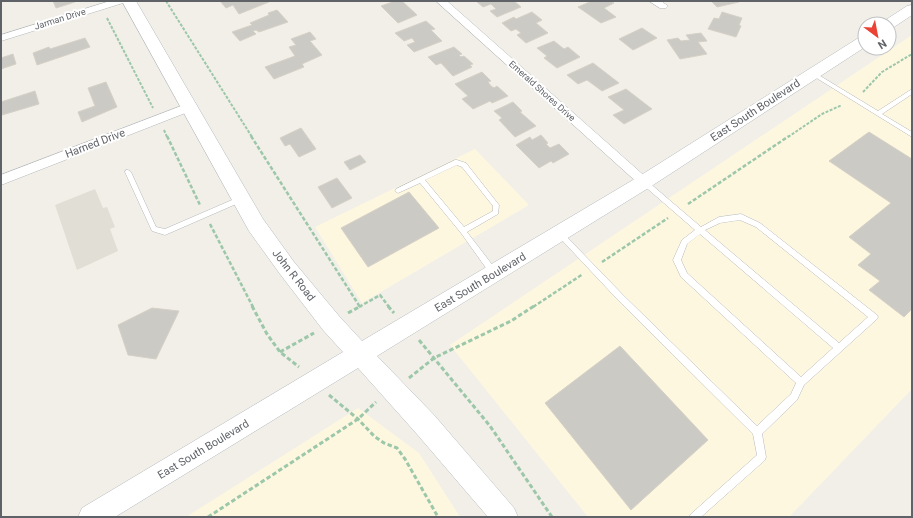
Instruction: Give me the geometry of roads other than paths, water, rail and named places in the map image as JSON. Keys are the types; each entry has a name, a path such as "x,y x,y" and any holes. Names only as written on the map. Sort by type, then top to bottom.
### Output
{"street":[{"name":"Jarman Drive","path":"1,38 120,1"},
{"name":"John R Road","path":"129,1 256,225 287,268 331,322 425,424 481,488 504,517"},
{"name":"Emerald Shores Drive","path":"441,1 644,182"},
{"path":"897,19 912,10"},
{"name":"East South Boulevard","path":"91,517 644,182 857,45"},
{"name":"Harned Drive","path":"1,180 189,107"}],"lane":[{"path":"812,73 912,135"},
{"path":"878,114 910,94"},
{"path":"398,191 457,162 464,165 496,205 496,212 463,231"},
{"path":"128,172 154,229 165,232 205,216 241,199"},
{"path":"421,180 463,231 494,273"},
{"path":"644,182 839,348"},
{"path":"757,432 794,397 801,382 874,317 758,225 741,217 719,220 700,230 684,242 677,260 684,275 801,382"},
{"path":"559,234 621,298 757,432 762,457 694,517"}]}
